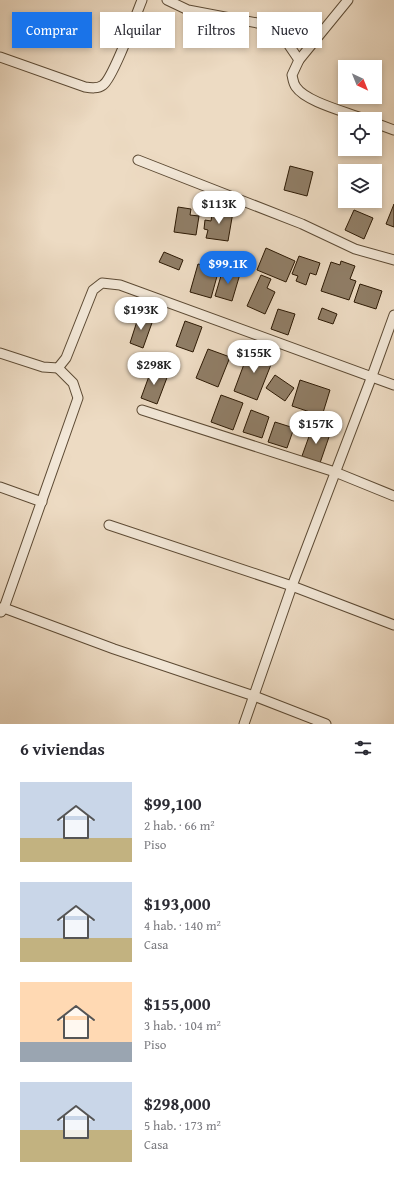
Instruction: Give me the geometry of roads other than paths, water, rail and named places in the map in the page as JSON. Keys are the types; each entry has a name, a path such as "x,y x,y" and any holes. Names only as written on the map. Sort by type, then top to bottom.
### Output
{"street":[{"path":"0,57 85,87 95,88 104,85 111,74 142,0"},
{"path":"167,0 188,10 268,25 282,35 299,60"},
{"path":"345,112 315,101 301,92 295,86 292,75 299,60 348,0"},
{"path":"382,126 394,130"},
{"path":"138,160 302,224 355,249 394,260"},
{"path":"58,368 66,358 93,290 102,283 120,285 394,385"},
{"path":"244,724 292,586 394,315"},
{"path":"0,352 43,367 58,368 73,383 78,398 42,502 1,610 254,696 326,724"},
{"path":"142,410 335,472 394,496"},
{"path":"0,487 42,502"},
{"path":"110,525 292,586 394,625"}]}
